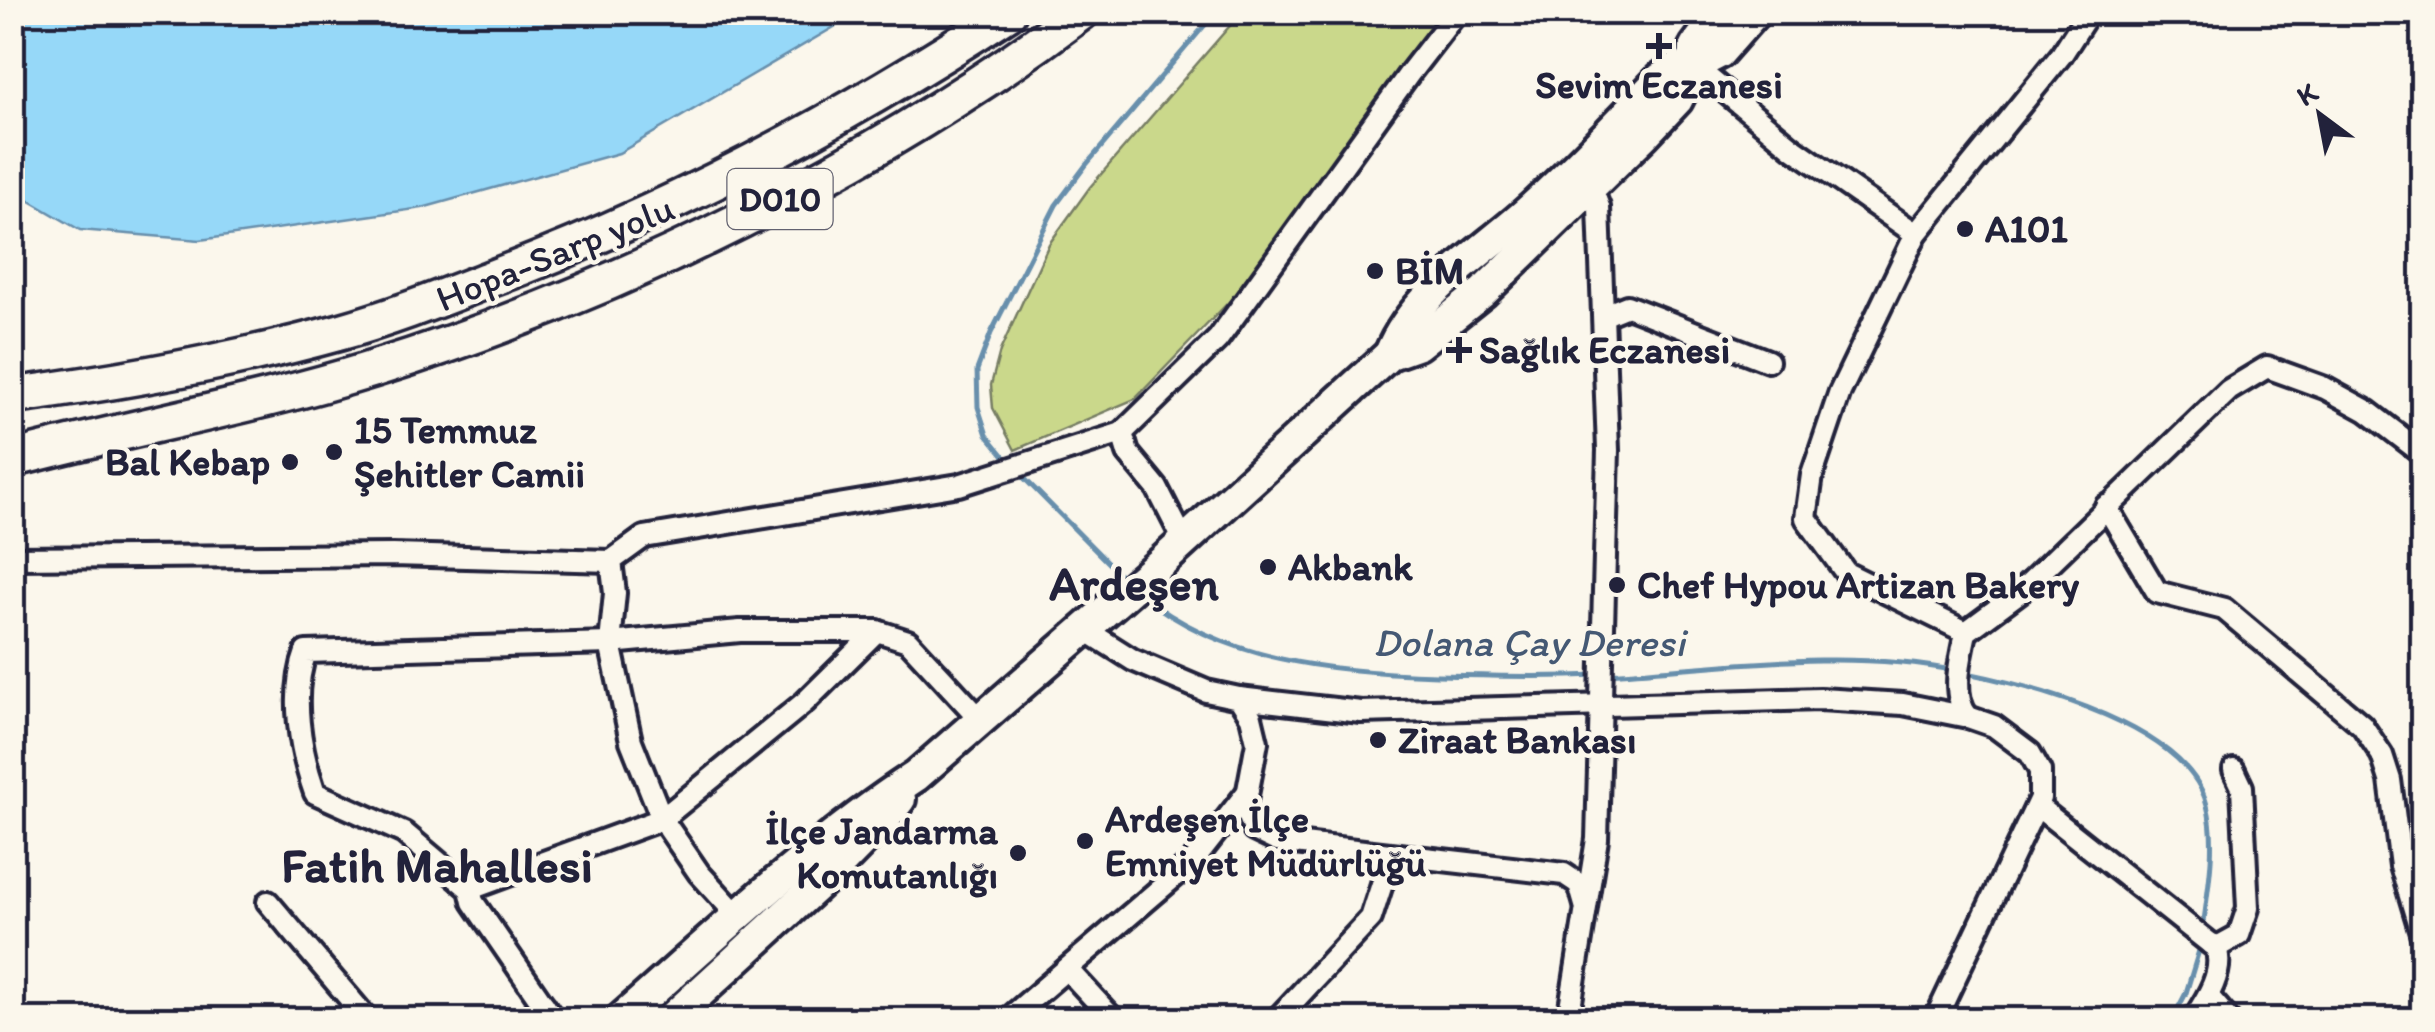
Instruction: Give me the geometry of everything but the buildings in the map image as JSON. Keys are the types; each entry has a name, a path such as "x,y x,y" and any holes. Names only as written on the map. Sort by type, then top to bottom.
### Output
{"highway":[{"name":"Hopa-Sarp yolu","path":"12,396 202,366 342,332 440,298 624,226 720,181 895,86 1008,12"},
{"name":"Hopa-Sarp yolu","path":"12,458 308,388 456,341 714,234 833,172 942,106 1081,12"}],"main road":[{"path":"620,1020 819,846 916,776 1174,551 1390,354 1418,344 1442,328 1677,100 1694,66 1695,48 1720,12"},
{"path":"1390,354 1399,331 1422,304 1582,162 1661,78 1719,53 1755,12"},
{"path":"670,1020 836,868 887,816 916,776"}],"street":[{"path":"12,558 393,555 612,562 644,537 959,484 1122,434 1218,339 1457,12"},
{"path":"1964,642 1846,572 1806,518 1812,474 1840,392 1916,234 2062,54 2088,12"},
{"path":"1694,66 1793,148 1916,234"},
{"path":"1568,1020 1597,839 1608,450 1600,207 1594,194 1583,195"},
{"path":"1604,315 1627,306 1768,361"},
{"path":"1968,717 1962,710 1958,680 1964,642 2229,390 2267,367 2339,396 2422,453"},
{"path":"1122,434 1128,453 1157,488 1174,551"},
{"path":"2106,506 2157,592 2224,609 2362,725 2382,755 2390,780 2401,866 2422,936"},
{"path":"612,562 610,643 631,741 662,819 699,873 738,916"},
{"path":"1095,620 1133,660 1206,690 1239,698 1361,712 1600,699 1820,699 1902,704 1994,726 2030,753 2040,771 2037,806 1935,1020"},
{"path":"470,889 662,819 805,702 877,630"},
{"path":"524,1020 549,1012 473,902 470,889 404,833 316,792 304,760 297,676 306,652 610,643 740,632 877,630 908,641 980,720"},
{"path":"1239,698 1251,717 1256,742 1245,806 1254,830 1277,841 1564,874 1579,884 1587,911"},
{"path":"2211,944 2219,946 2239,935 2248,908 2242,786 2234,770"},
{"path":"1018,1016 1195,859 1246,794"},
{"path":"2037,806 2211,944 2220,959 2209,996 2192,1020"},
{"path":"1276,1020 1371,918 1391,856"},
{"path":"268,902 368,1020"},
{"path":"1067,969 1114,1020"},
{"path":"2209,996 2229,1020"}],"green space":[{"path":"1241,13 1451,13 1246,284 1135,399 1015,450 993,408 991,385 1000,351 1049,244 1090,187"}],"water":[{"path":"13,12 858,13 619,153 422,208 200,240 80,230 13,191"}],"waterway":[{"name":"Dolana Çay Deresi","path":"1009,462 987,435 978,407 977,370 991,333 1056,205 1216,12"},
{"name":"Dolana Çay Deresi","path":"1020,474 1125,580"},
{"name":"Dolana Çay Deresi","path":"1140,594 1207,635 1243,649 1319,666 1437,675 1597,675"},
{"name":"Dolana Çay Deresi","path":"1608,674 1827,660 1914,664 1956,671"},
{"name":"Dolana Çay Deresi","path":"1967,673 2068,700 2141,733 2171,753 2194,778 2210,820 2211,866 2203,928"},
{"name":"Dolana Çay Deresi","path":"2172,1020 2186,993 2201,944"}],"place":[{"name":"Sevim Eczanesi","path":"1659,46"},
{"name":"A101","path":"1965,229"},
{"name":"BİM","path":"1375,271"},
{"name":"Sağlık Eczanesi","path":"1459,350"},
{"name":"15 Temmuz Şehitler Camii","path":"334,452"},
{"name":"Bal Kebap","path":"290,462"},
{"name":"Akbank","path":"1268,567"},
{"name":"Chef Hypou Artizan Bakery","path":"1617,585"},
{"name":"Ziraat Bankası","path":"1378,740"},
{"name":"Ardeşen İlçe Emniyet Müdürlüğü","path":"1085,841"},
{"name":"İlçe Jandarma Komutanlığı","path":"1018,853"}],"district":[{"name":"Ardeşen","path":"1134,583"},
{"name":"Fatih Mahallesi","path":"437,865"}]}
